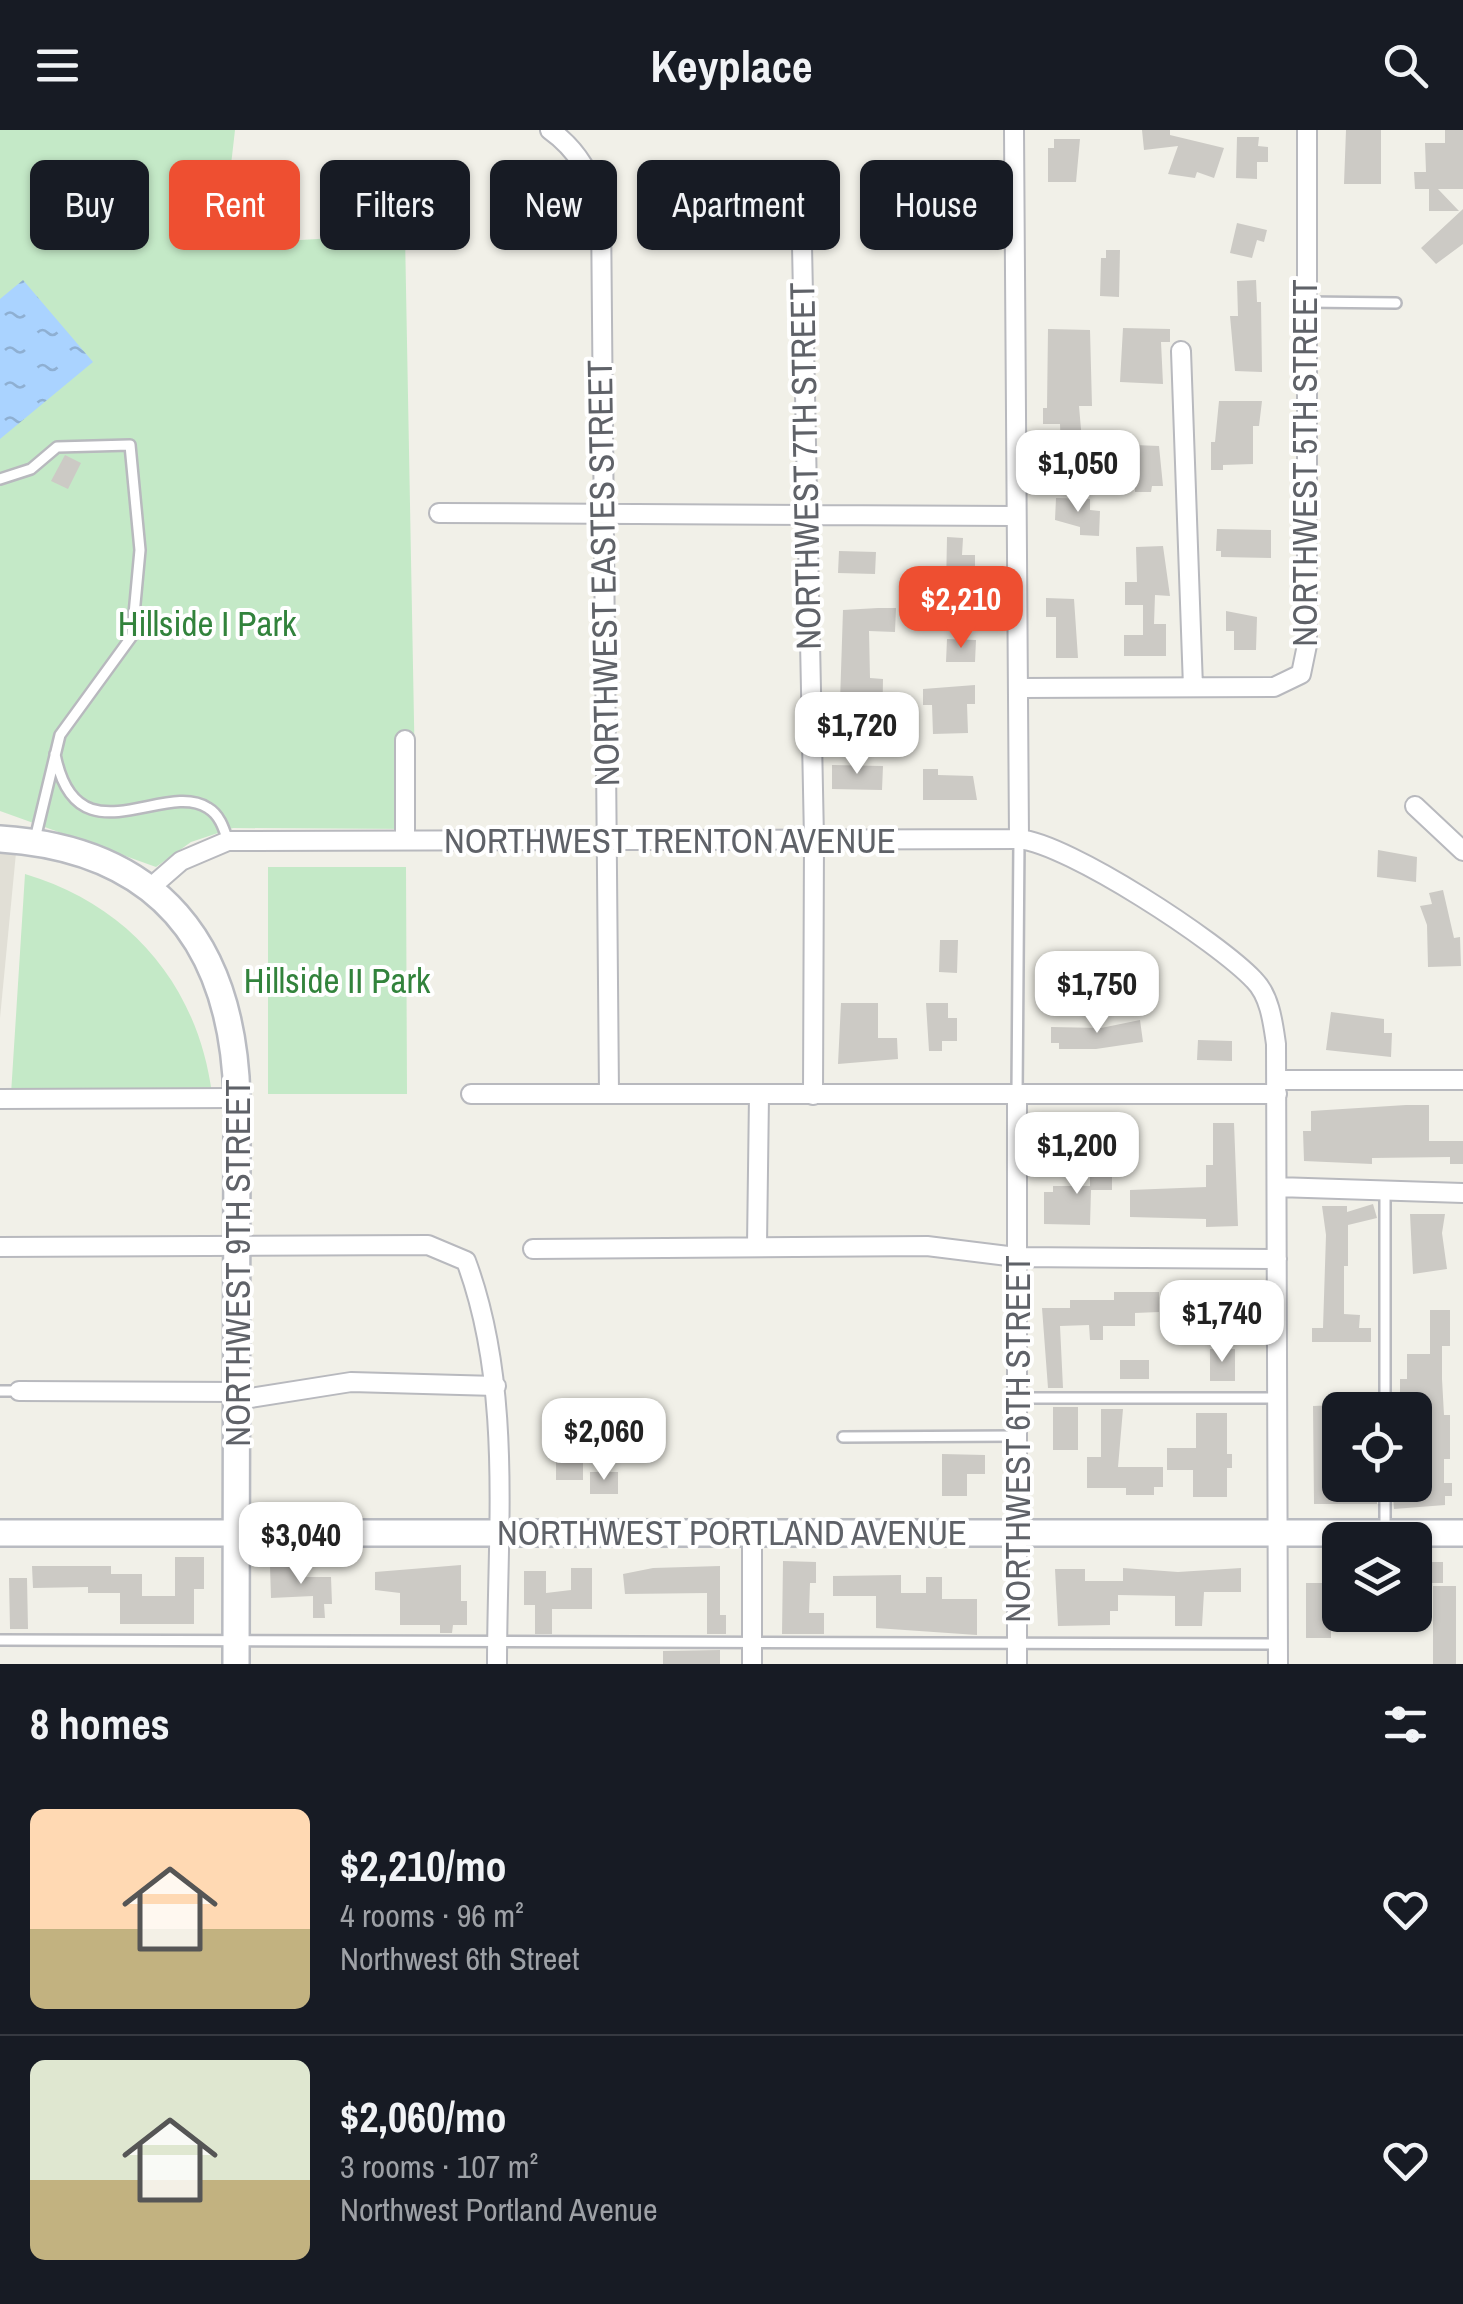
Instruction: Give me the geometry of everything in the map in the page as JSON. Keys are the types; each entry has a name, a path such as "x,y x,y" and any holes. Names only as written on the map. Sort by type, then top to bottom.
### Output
{"street":[{"name":"NORTHWEST EASTES STREET","path":"550,130 574,150 587,170 601,209 609,1092"},
{"path":"1014,130 1019,839"},
{"name":"NORTHWEST 5TH STREET","path":"1193,688 1274,688 1301,674 1307,644 1306,130"},
{"name":"NORTHWEST 7TH STREET","path":"802,250 814,839 813,1094"},
{"path":"1020,688 1193,688 1181,351"},
{"path":"439,513 1014,516"},
{"path":"405,740 405,840"},
{"path":"1415,806 1463,852"},
{"name":"NORTHWEST TRENTON AVENUE","path":"150,888 181,861 228,841 1019,839 1055,847 1088,864 1256,981 1272,1013 1277,1087"},
{"path":"0,840 35,842 126,871 150,888"},
{"name":"NORTHWEST 9TH STREET","path":"150,888 201,949 222,989 236,1052 236,1652"},
{"path":"471,1094 1017,1094 1463,1080"},
{"path":"1277,1087 1278,1664"},
{"name":"NORTHWEST 6TH STREET","path":"1017,1094 1018,1664"},
{"path":"757,1246 759,1095"},
{"path":"0,1098 237,1098"},
{"path":"1277,1187 1463,1193"},
{"path":"532,1249 927,1246 1016,1258 1277,1259"},
{"path":"0,1247 444,1248 466,1261 484,1308 496,1386 498,1664"},
{"path":"9,1390 238,1396 352,1382 496,1386"},
{"name":"NORTHWEST PORTLAND AVENUE","path":"0,1532 1322,1533"},
{"name":"NORTHWEST PORTLAND AVENUE","path":"1432,1533 1463,1533"},
{"path":"752,1534 752,1664"}],"lane":[{"path":"1304,302 1396,303"},
{"path":"0,479 31,469 57,447 130,446 140,550 132,636 113,668 68,722 55,752 35,842"},
{"path":"55,752 60,781 86,806 116,814 185,802 205,805 217,816 228,841"},
{"path":"1017,1094 1019,839"},
{"path":"1385,1189 1385,1392"},
{"path":"1015,1398 1278,1398"},
{"path":"844,1437 1016,1436"},
{"path":"0,1640 236,1652 498,1642 1278,1644"}],"shaded area":[{"path":"0,853 16,853 0,1018"}],"green space":[{"name":"Hillside I Park","path":"0,130 235,130 232,160 169,160 169,250 300,250 300,240 320,239 320,250 405,250 416,829 233,828 191,842 156,867 0,811"},
{"name":"Hillside II Park","path":"268,867 406,867 407,1094 268,1094"},
{"name":"Hillside II Park","path":"25,874 97,906 153,955 192,1018 212,1094 11,1094"}],"water":[{"path":"23,280 93,362 0,439 0,299"}],"building":[{"path":"1142,130 1170,130 1170,135 1224,148 1214,178 1197,172 1195,178 1168,174 1178,146 1144,150"},
{"path":"1346,130 1381,130 1381,184 1344,184"},
{"path":"1445,130 1463,130 1463,189 1438,189 1459,211 1429,211 1429,189 1415,189 1414,172 1426,172 1425,143 1445,143"},
{"path":"1237,137 1259,137 1258,146 1268,147 1268,162 1257,162 1257,179 1236,178"},
{"path":"1054,139 1080,139 1076,182 1048,182 1048,148 1054,148"},
{"path":"1463,209 1463,244 1436,264 1421,248"},
{"path":"1237,223 1267,230 1264,242 1257,240 1252,258 1230,253"},
{"path":"1106,250 1120,250 1119,297 1100,296 1101,258 1106,258"},
{"path":"1256,280 1257,302 1261,302 1262,372 1235,371 1230,316 1238,316 1237,281"},
{"path":"1123,328 1170,329 1170,342 1161,342 1163,384 1120,382"},
{"path":"1048,329 1090,330 1092,406 1079,406 1085,476 1062,476 1060,424 1043,424 1043,408 1047,408"},
{"path":"1219,401 1262,401 1259,426 1253,426 1253,464 1223,465 1223,470 1211,470 1211,442 1215,442"},
{"path":"1135,445 1159,446 1163,486 1152,486 1151,492 1135,492"},
{"path":"65,455 81,463 68,489 51,481"},
{"path":"1056,498 1090,499 1090,510 1100,511 1099,536 1080,535 1080,527 1055,520"},
{"path":"1217,529 1271,530 1271,558 1221,557 1221,551 1216,551"},
{"path":"947,537 963,538 962,555 975,555 975,575 968,574 968,589 946,589"},
{"path":"1163,546 1170,596 1155,595 1154,624 1166,624 1166,656 1124,656 1124,635 1143,635 1143,605 1125,605 1125,582 1137,582 1136,547"},
{"path":"839,551 876,552 875,574 838,573"},
{"path":"1046,598 1074,599 1078,658 1056,658 1056,617 1046,617"},
{"path":"896,608 895,632 869,631 870,678 883,679 882,735 839,733 843,610"},
{"path":"1226,611 1257,617 1256,650 1234,650 1234,631 1226,631"},
{"path":"947,639 976,640 975,662 946,662"},
{"path":"975,685 975,704 967,704 968,733 933,734 932,705 923,705 923,689"},
{"path":"832,765 883,766 882,790 832,789"},
{"path":"923,769 938,769 938,775 973,776 977,800 923,800"},
{"path":"1378,850 1417,857 1416,882 1377,877"},
{"path":"1443,890 1454,938 1460,937 1461,966 1428,967 1427,925 1420,906 1432,904 1429,893"},
{"path":"940,940 958,940 957,973 939,972"},
{"path":"841,1003 878,1003 878,1038 897,1038 898,1059 838,1064"},
{"path":"926,1003 948,1003 948,1018 957,1018 957,1041 942,1041 942,1051 929,1051"},
{"path":"1331,1012 1384,1019 1384,1033 1392,1033 1391,1057 1326,1050"},
{"path":"1140,1020 1143,1042 1096,1049 1059,1049 1059,1043 1051,1043 1051,1027 1101,1028"},
{"path":"1198,1040 1232,1041 1232,1061 1197,1060"},
{"path":"1429,1105 1429,1141 1463,1141 1463,1164 1450,1164 1450,1157 1372,1158 1372,1164 1304,1161 1303,1131 1311,1131 1311,1111"},
{"path":"1213,1123 1234,1123 1238,1226 1206,1227 1206,1219 1130,1217 1130,1190 1206,1187 1206,1165 1213,1165"},
{"path":"1090,1158 1112,1158 1112,1190 1091,1190 1090,1225 1044,1224 1044,1192 1053,1192 1053,1186 1090,1186"},
{"path":"1373,1204 1377,1218 1348,1225 1348,1266 1344,1266 1344,1314 1360,1315 1359,1328 1371,1328 1371,1342 1312,1342 1312,1328 1323,1328 1326,1235 1322,1206 1347,1206 1347,1212"},
{"path":"1410,1214 1445,1214 1442,1233 1447,1269 1413,1274"},
{"path":"1114,1292 1159,1292 1159,1312 1135,1313 1135,1326 1103,1326 1103,1340 1090,1340 1089,1325 1060,1326 1063,1388 1048,1388 1042,1308 1070,1308 1070,1300 1114,1300"},
{"path":"1430,1310 1450,1310 1450,1346 1442,1346 1442,1379 1444,1415 1450,1415 1450,1459 1444,1459 1444,1483 1452,1483 1452,1496 1445,1496 1445,1505 1394,1509 1393,1502 1432,1502 1432,1392 1400,1392 1400,1379 1407,1379 1407,1354 1430,1354"},
{"path":"1210,1349 1235,1349 1235,1381 1210,1381"},
{"path":"1120,1360 1149,1360 1149,1379 1120,1379"},
{"path":"1313,1406 1322,1406 1322,1502 1377,1504 1314,1504"},
{"path":"1053,1407 1078,1407 1078,1450 1053,1450"},
{"path":"1101,1409 1123,1409 1118,1467 1163,1467 1163,1487 1154,1487 1154,1495 1126,1495 1126,1488 1087,1488 1087,1457 1101,1457"},
{"path":"1196,1413 1227,1413 1227,1454 1232,1454 1232,1468 1227,1468 1227,1497 1193,1497 1193,1470 1167,1470 1167,1448 1196,1448"},
{"path":"942,1454 985,1455 985,1474 967,1474 967,1496 942,1496"},
{"path":"556,1455 583,1455 583,1480 556,1480"},
{"path":"590,1472 618,1472 618,1494 590,1494"},
{"path":"175,1557 204,1557 204,1589 194,1589 194,1624 120,1624 120,1593 88,1593 88,1587 33,1588 32,1566 111,1566 111,1574 142,1574 142,1596 175,1596"},
{"path":"783,1561 816,1562 816,1583 810,1583 809,1613 824,1613 824,1634 782,1634"},
{"path":"1432,1562 1443,1562 1443,1583 1432,1583"},
{"path":"461,1565 461,1601 467,1601 467,1625 453,1625 452,1633 440,1633 440,1625 400,1625 400,1593 375,1590 375,1572"},
{"path":"270,1566 294,1566 294,1571 305,1571 305,1577 331,1577 332,1604 324,1604 325,1618 313,1618 313,1596 271,1598"},
{"path":"720,1566 720,1615 726,1615 726,1634 707,1634 707,1593 625,1594 623,1574 653,1568"},
{"path":"571,1568 592,1568 592,1609 552,1609 552,1634 535,1634 535,1605 524,1605 524,1571 546,1571 546,1593 571,1590"},
{"path":"1123,1568 1178,1572 1241,1568 1241,1592 1204,1592 1202,1626 1175,1626 1175,1596 1118,1595 1118,1611 1110,1611 1110,1625 1058,1626 1055,1569 1085,1569 1085,1581 1123,1581"},
{"path":"901,1575 901,1593 926,1593 926,1577 942,1577 942,1599 977,1599 977,1635 876,1628 876,1596 833,1596 833,1576"},
{"path":"9,1578 27,1578 28,1629 10,1629"},
{"path":"1306,1583 1322,1583 1322,1632 1331,1632 1331,1638 1306,1638"},
{"path":"1433,1586 1456,1586 1456,1664 1433,1664"},
{"path":"720,1650 720,1664 663,1664 663,1651"}]}
